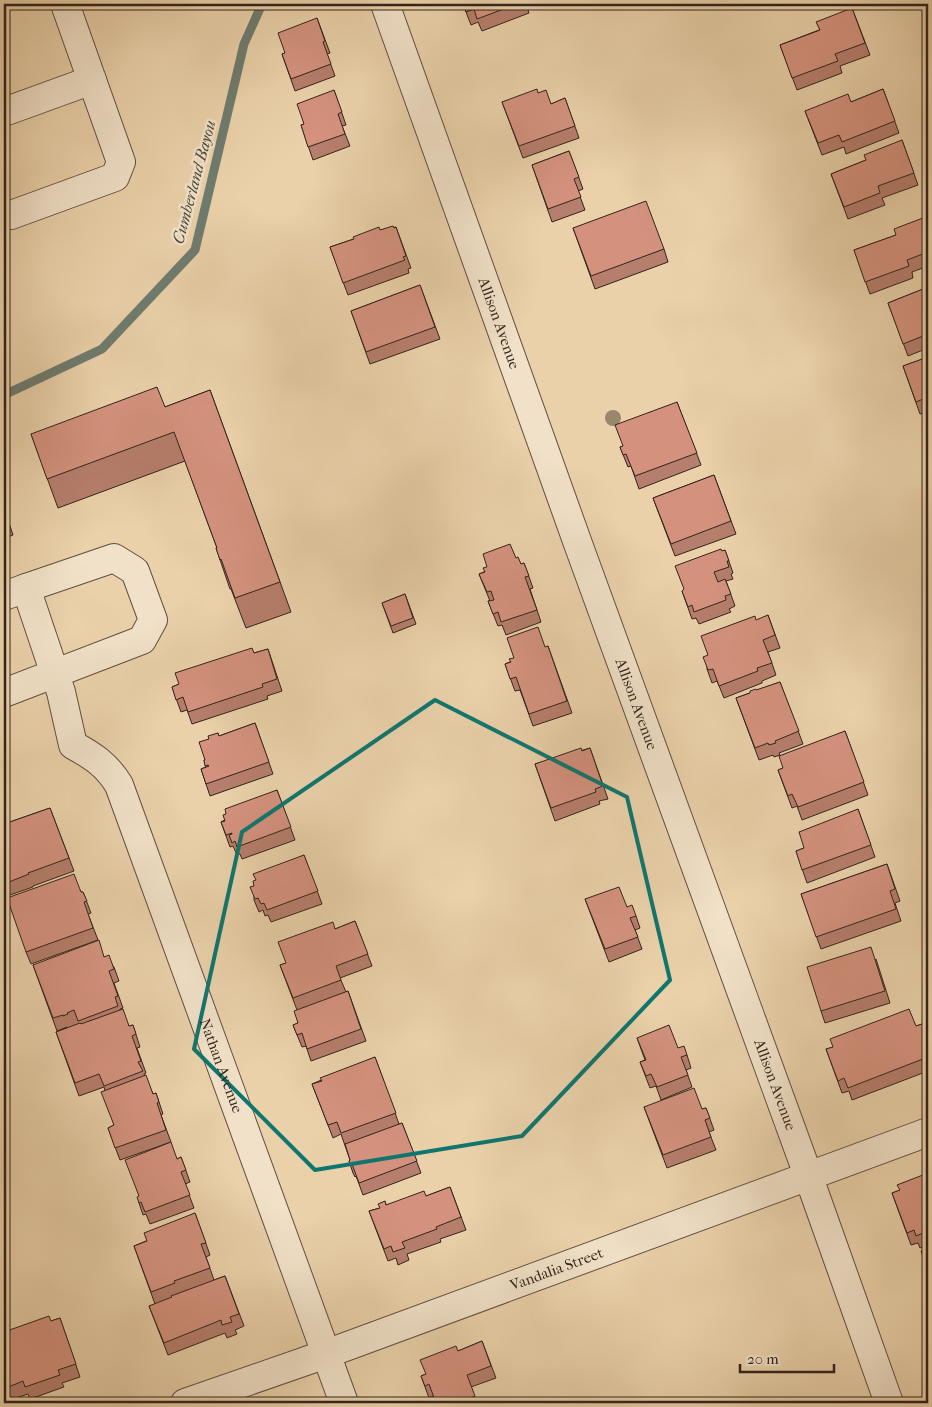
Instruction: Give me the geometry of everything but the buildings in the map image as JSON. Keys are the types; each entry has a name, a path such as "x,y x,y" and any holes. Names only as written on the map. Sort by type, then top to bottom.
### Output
{"street":[{"path":"11,215 115,177 121,162 65,4"},
{"name":"Allison Avenue","path":"385,4 570,522 889,1403"},
{"path":"4,112 92,80"},
{"path":"4,693 55,674 142,640 153,620 135,571 114,558 15,592 55,674"},
{"name":"Nathan Avenue","path":"55,674 62,692 74,745 96,758 112,774 119,785 344,1403"},
{"name":"Vandalia Street","path":"185,1403 326,1354 928,1132"}],"highlighted area":[{"path":"435,700 627,797 670,980 522,1136 315,1170 194,1049 242,832"}],"waterway":[{"name":"Cumberland Bayou","path":"4,395 102,349 195,250 244,44 262,4"}]}
